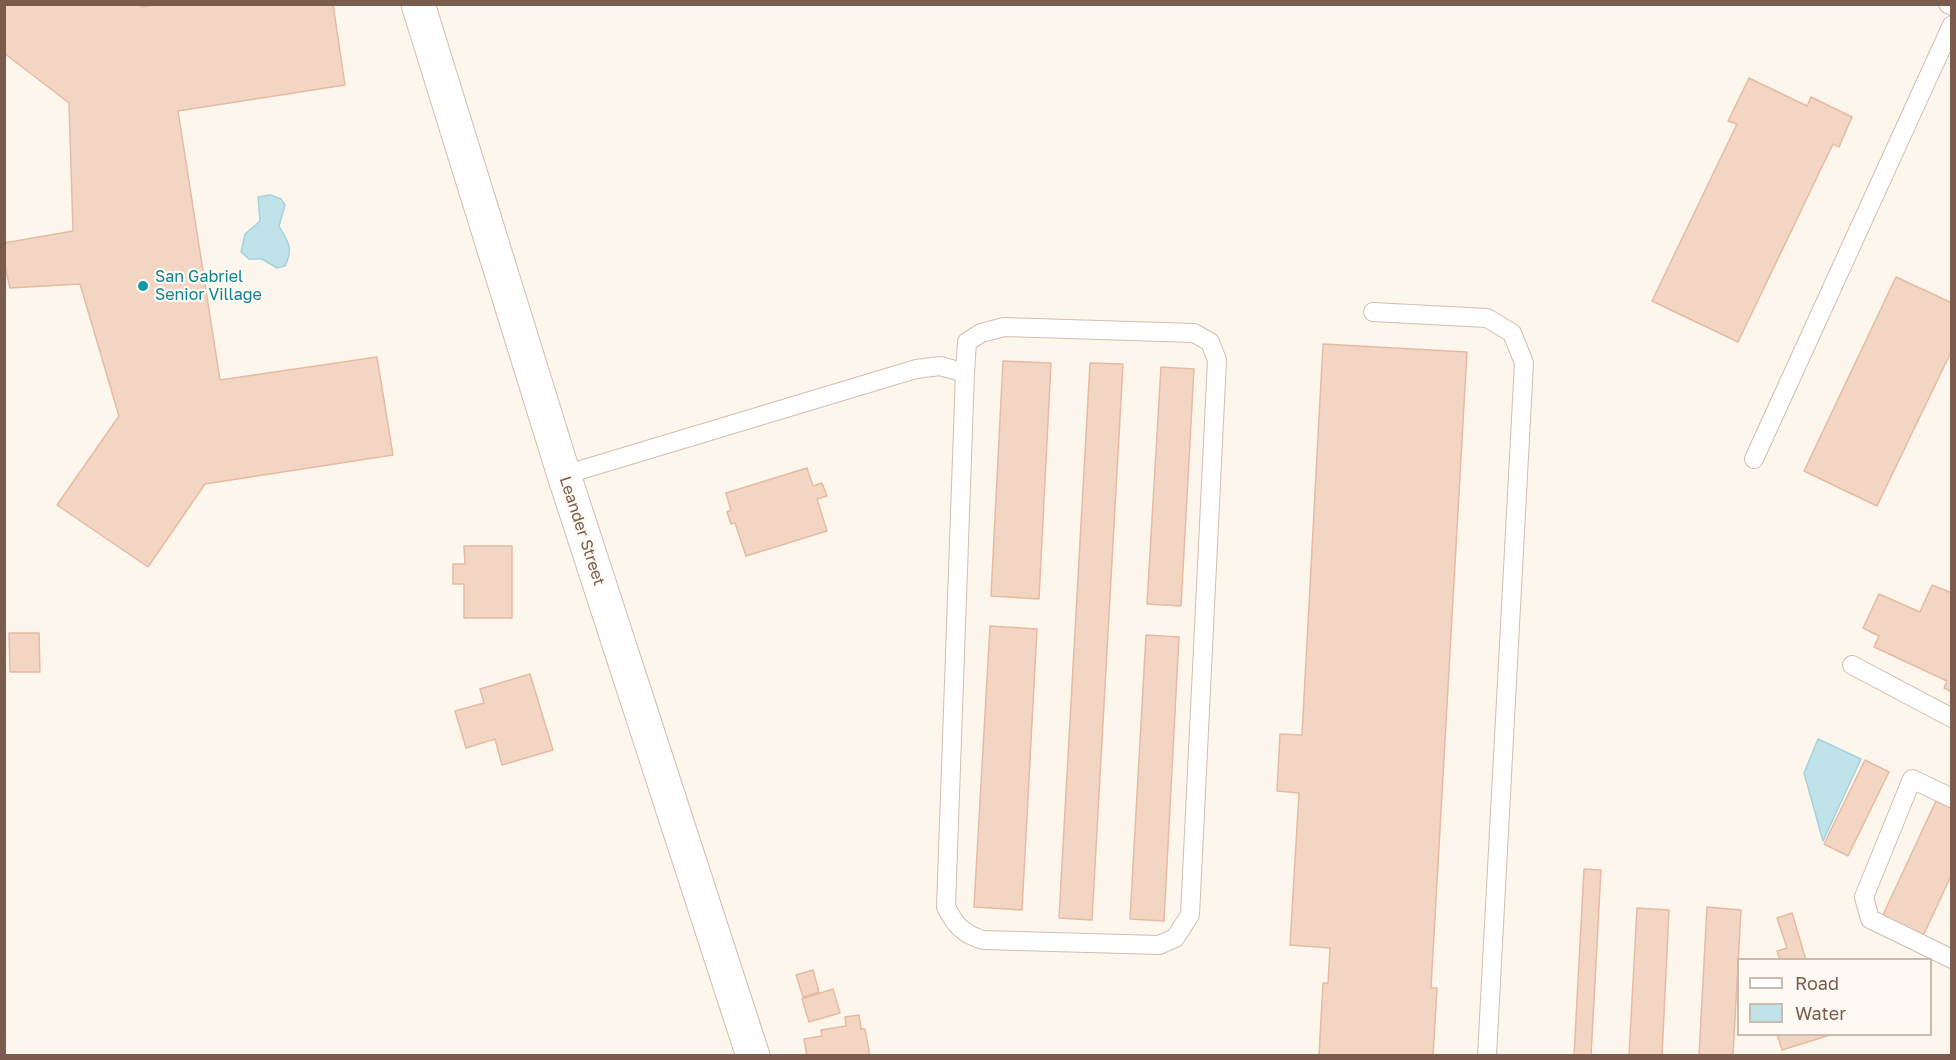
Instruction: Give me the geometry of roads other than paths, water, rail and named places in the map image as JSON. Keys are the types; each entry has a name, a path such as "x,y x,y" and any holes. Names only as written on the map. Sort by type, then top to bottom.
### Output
{"street":[{"name":"Leander Street","path":"417,4 564,475 753,1056"}],"lane":[{"path":"1754,459 1952,25"},
{"path":"1373,312 1487,318 1512,333 1524,363 1487,1056"},
{"path":"1004,327 1194,333 1210,342 1217,360 1190,915 1175,938 1159,945 983,940 968,935 955,925 946,907 965,373 968,342 981,333 1004,327"},
{"path":"564,475 916,369 940,366 965,373"},
{"path":"1852,665 1952,718"},
{"path":"1952,798 1912,779 1864,897 1870,919 1952,959"}],"water":[{"path":"270,195 281,199 285,205 279,226 287,241 289,254 285,266 277,268 262,259 249,259 241,252 245,234 260,221 258,197"},
{"path":"1818,739 1861,759 1823,841 1804,773"}],"place":[{"name":"San Gabriel Senior Village","path":"143,286"}]}
